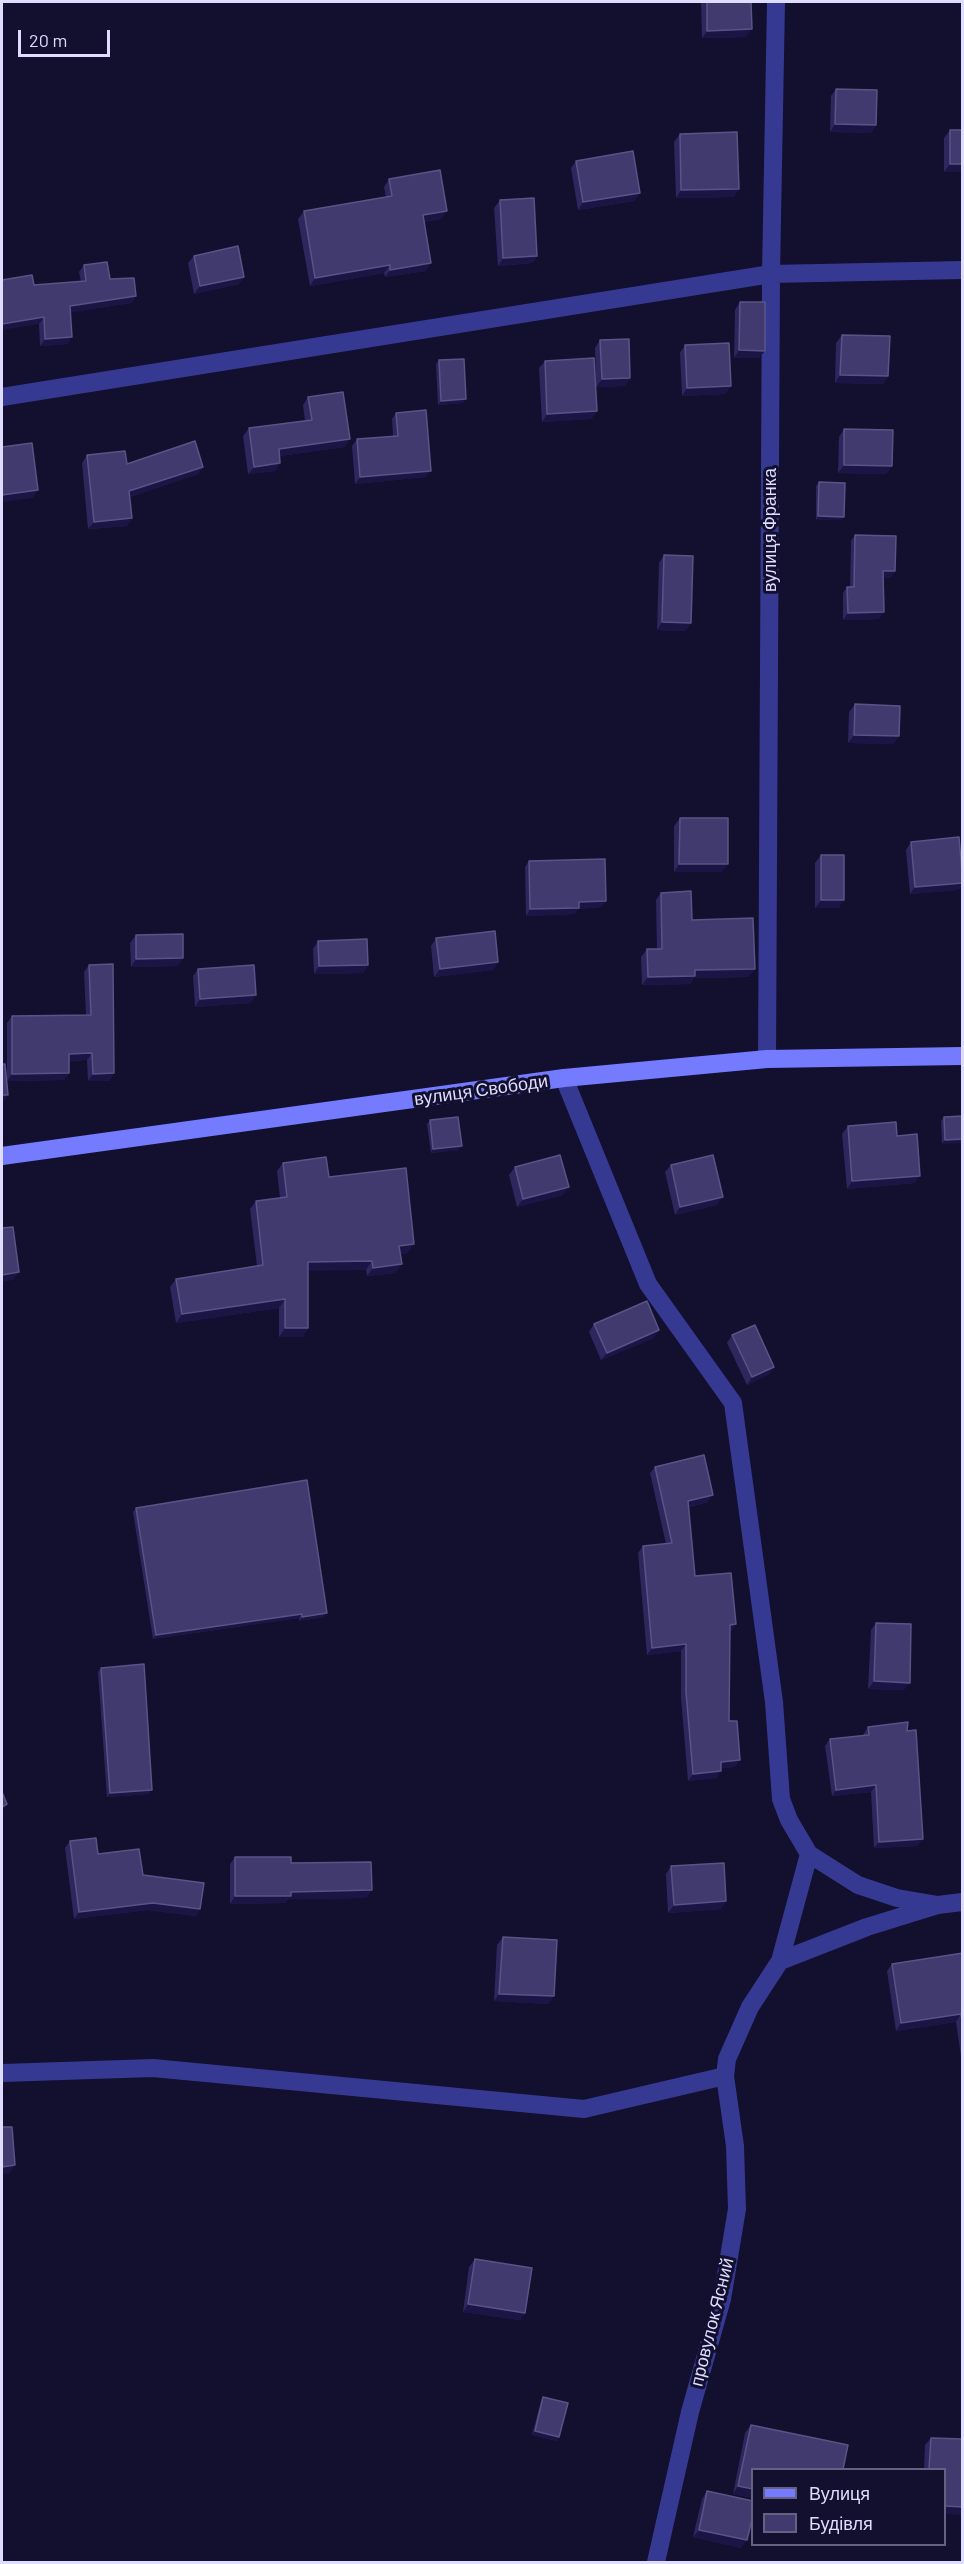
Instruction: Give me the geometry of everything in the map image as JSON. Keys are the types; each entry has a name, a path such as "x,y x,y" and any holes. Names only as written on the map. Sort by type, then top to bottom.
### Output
{"street":[{"name":"вулиця Франка","path":"767,1059 771,274 776,2"},
{"path":"2,397 771,274 963,270"},
{"name":"вулиця Свободи","path":"2,1156 564,1078 767,1059 963,1056"},
{"path":"564,1078 648,1284 733,1403 774,1702 781,1799 789,1820 809,1854 858,1885 897,1898 938,1905"},
{"name":"провулок Ясний","path":"656,2562 690,2412 722,2299 737,2209 735,2146 725,2076 727,2058 750,2007 780,1961 809,1854"},
{"path":"780,1961 867,1926 938,1905 963,1902"},
{"path":"2,2073 153,2068 584,2109 725,2076"}],"building":[{"path":"707,2 751,2 752,29 707,31"},
{"path":"836,89 877,90 876,125 835,124"},
{"path":"950,130 963,130 963,164 950,164"},
{"path":"737,132 739,189 681,190 680,134"},
{"path":"633,151 640,193 583,202 576,161"},
{"path":"440,170 447,211 423,215 431,263 390,270 390,265 315,278 304,211 392,196 389,179"},
{"path":"534,198 537,256 503,258 500,200"},
{"path":"238,246 244,277 200,286 194,256"},
{"path":"107,262 110,279 134,278 136,296 70,306 72,337 45,339 44,317 2,324 2,280 32,275 34,285 86,281 84,265"},
{"path":"740,302 765,302 765,351 739,350"},
{"path":"842,335 890,336 888,376 840,375"},
{"path":"629,339 630,378 602,379 600,340"},
{"path":"729,343 731,386 687,388 685,345"},
{"path":"594,358 597,411 547,414 545,361"},
{"path":"464,359 466,399 441,401 439,360"},
{"path":"343,392 350,439 279,449 280,463 254,467 249,428 312,420 308,397"},
{"path":"426,410 431,471 360,477 357,439 398,436 396,413"},
{"path":"844,429 893,430 892,466 844,465"},
{"path":"195,441 203,467 129,491 132,518 94,522 87,455 125,451 127,464"},
{"path":"32,443 38,490 2,495 2,447"},
{"path":"819,482 845,483 844,517 818,516"},
{"path":"855,535 896,536 895,571 883,571 884,612 848,613 847,587 854,587"},
{"path":"664,555 693,556 691,623 662,622"},
{"path":"855,704 900,706 899,736 854,735"},
{"path":"680,818 728,818 728,864 679,864"},
{"path":"959,837 963,883 915,887 911,842"},
{"path":"821,855 844,855 844,900 821,900"},
{"path":"605,859 606,901 579,902 579,908 530,909 529,861"},
{"path":"691,891 692,920 753,918 755,969 695,970 695,976 648,977 647,949 662,949 661,893"},
{"path":"495,931 498,962 440,969 436,938"},
{"path":"183,934 183,958 136,959 136,935"},
{"path":"367,939 368,965 319,966 318,941"},
{"path":"113,964 114,1073 93,1074 92,1053 69,1054 69,1073 12,1074 12,1016 91,1015 89,965"},
{"path":"254,965 256,995 200,999 198,969"},
{"path":"2,1064 5,1064 8,1095 2,1095"},
{"path":"963,1116 963,1139 945,1140 944,1117"},
{"path":"458,1117 462,1146 433,1149 430,1120"},
{"path":"896,1122 897,1136 917,1134 920,1176 852,1181 848,1126"},
{"path":"560,1155 569,1187 523,1199 515,1167"},
{"path":"713,1155 723,1197 680,1207 671,1165"},
{"path":"326,1157 329,1177 406,1168 414,1244 399,1246 402,1264 373,1268 372,1261 308,1262 308,1328 285,1328 285,1299 182,1314 176,1279 263,1265 256,1201 287,1197 283,1163"},
{"path":"13,1227 19,1272 2,1275 2,1228"},
{"path":"647,1301 659,1330 607,1353 594,1324"},
{"path":"755,1325 774,1367 752,1377 732,1335"},
{"path":"704,1455 713,1495 688,1501 695,1576 731,1573 736,1624 730,1625 729,1721 737,1721 740,1760 721,1762 721,1771 693,1774 686,1692 686,1644 652,1648 643,1546 672,1543 655,1467"},
{"path":"307,1480 327,1613 302,1617 302,1614 156,1635 136,1508"},
{"path":"876,1623 911,1624 910,1683 874,1681"},
{"path":"144,1664 152,1790 110,1793 101,1668"},
{"path":"908,1722 907,1731 916,1730 923,1839 879,1842 876,1785 836,1790 830,1739 869,1735 868,1727"},
{"path":"2,1792 7,1804 2,1807"},
{"path":"96,1838 98,1854 139,1849 143,1875 204,1883 200,1909 153,1903 79,1912 70,1841"},
{"path":"235,1857 291,1857 291,1863 371,1862 372,1890 291,1892 291,1896 235,1896"},
{"path":"724,1863 726,1901 674,1905 671,1866"},
{"path":"503,1937 557,1940 554,1996 499,1994"},
{"path":"963,1953 963,2026 961,2014 901,2023 892,1964"},
{"path":"2,2127 12,2127 15,2165 2,2167"},
{"path":"475,2259 532,2268 525,2313 468,2304"},
{"path":"543,2397 568,2403 559,2437 535,2431"},
{"path":"751,2425 848,2445 843,2468 751,2468 751,2489 738,2486"},
{"path":"931,2438 963,2439 963,2507 946,2506 946,2468 929,2468"},
{"path":"707,2491 751,2501 751,2523 747,2540 699,2530"}]}
